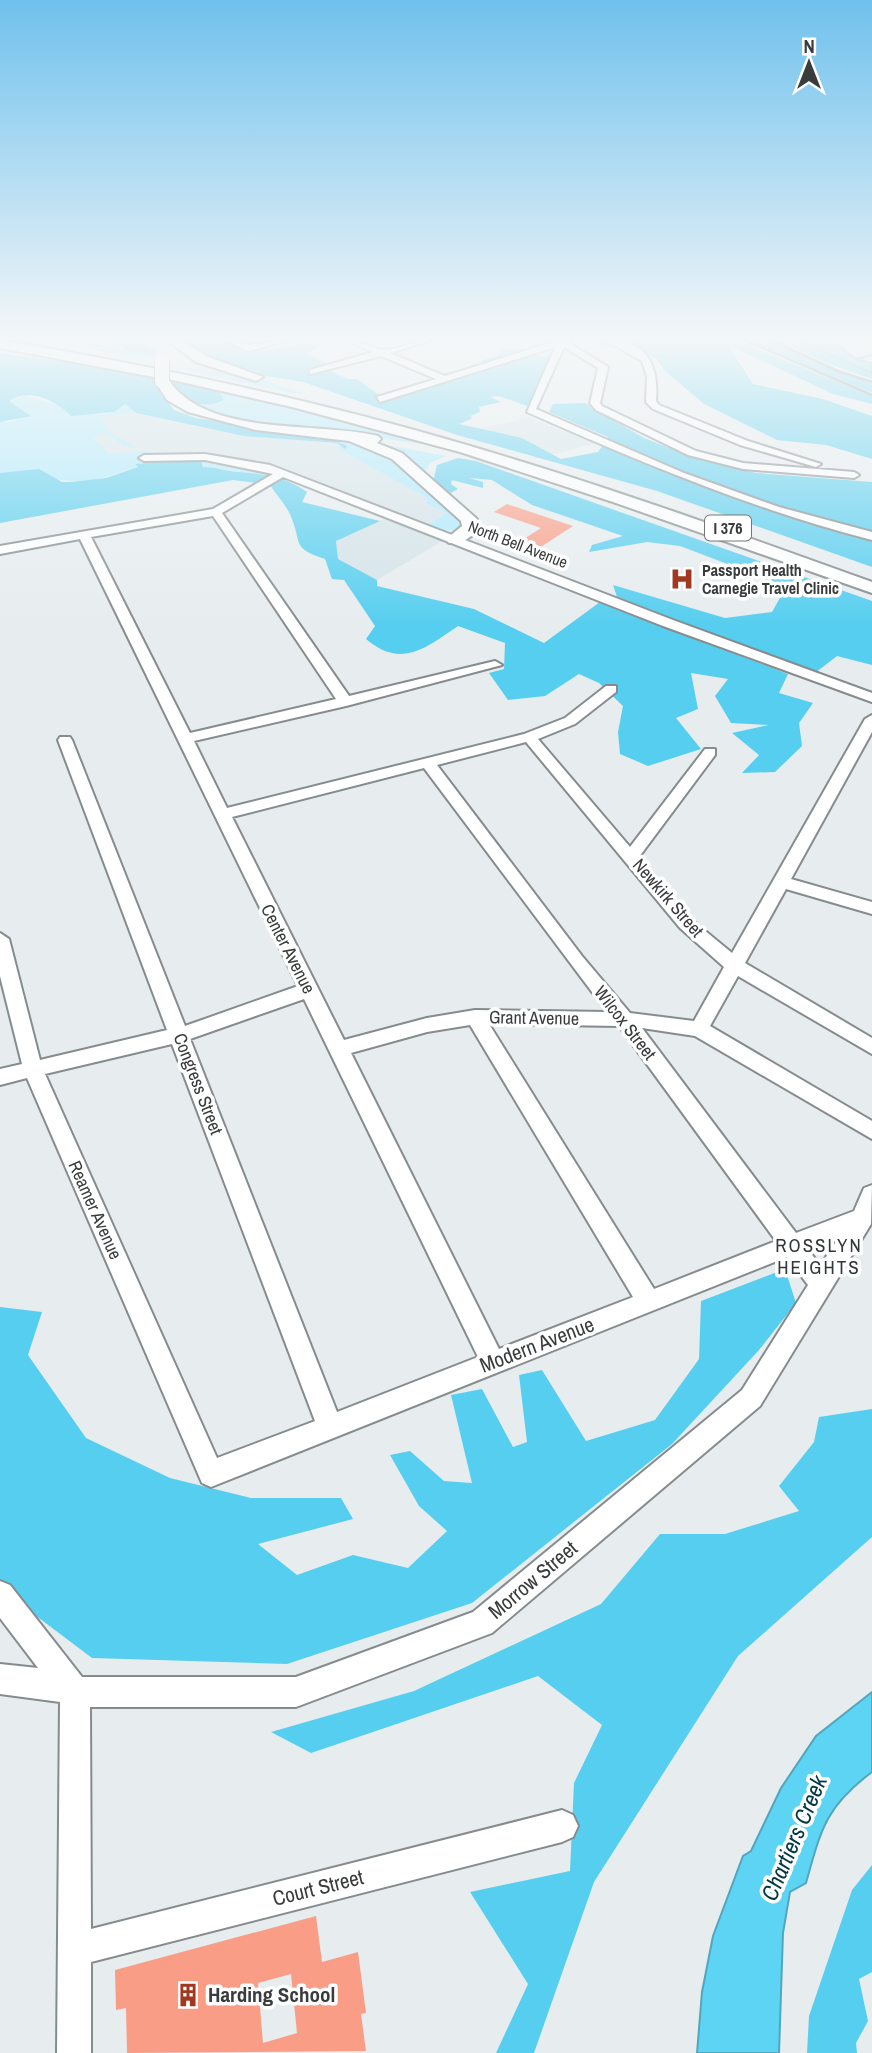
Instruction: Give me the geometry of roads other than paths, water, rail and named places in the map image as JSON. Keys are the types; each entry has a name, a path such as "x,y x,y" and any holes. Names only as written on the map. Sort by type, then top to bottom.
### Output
{"highway":[{"path":"338,435 466,450"},
{"name":"I 376","path":"411,435 659,511 872,588"},
{"name":"I 376","path":"415,435 628,494 872,578"},
{"path":"423,435 659,511"},
{"path":"346,436 397,456 468,519 471,528 455,539"},
{"path":"455,539 476,531 479,524 438,484 431,472 436,463 466,450"}],"street":[{"path":"587,435 680,475 775,509 869,534"},
{"path":"654,435 692,453 743,467 854,475 724,435"},
{"name":"North Bell Avenue","path":"144,458 230,459 282,473 668,623 872,698"},
{"path":"0,550 216,512 282,473"},
{"path":"216,512 346,702"},
{"name":"Center Avenue","path":"84,535 220,816 340,1049 494,1362"},
{"path":"185,739 495,665"},
{"path":"220,816 529,737 570,721 611,689"},
{"path":"699,1029 872,719"},
{"name":"Newkirk Street","path":"529,737 686,924 733,964 872,1047"},
{"name":"Congress Street","path":"65,740 330,1427"},
{"path":"631,856 648,838 710,752"},
{"name":"Wilcox Street","path":"427,762 576,961 624,1019 821,1284"},
{"path":"780,881 872,908"},
{"name":"Reamer Avenue","path":"0,939 33,1070 211,1474"},
{"path":"0,1077 179,1035 309,990"},
{"path":"475,1017 649,1302"},
{"name":"Grant Avenue","path":"340,1049 427,1024 475,1017 624,1019 699,1029 872,1131"},
{"name":"Modern Avenue","path":"211,1474 791,1246 868,1205"},
{"name":"Morrow Street","path":"0,1679 45,1683 75,1692 296,1692 482,1623 751,1398 868,1205"},
{"path":"0,1595 75,1692 74,2053"},
{"name":"Court Street","path":"74,1950 562,1826"}],"water":[{"name":"Chartiers Creek","path":"872,1692 872,1772 834,1809 821,1834 806,1883 790,1892 783,1933 779,2053 697,2053 702,1992 713,1936 743,1856 751,1851 781,1788 816,1736"}],"place":[{"name":"Passport Health Carnegie Travel Clinic","path":"682,579"},
{"name":"Harding School","path":"188,1995"}],"district":[{"name":"ROSSLYN HEIGHTS","path":"819,1256"}]}
